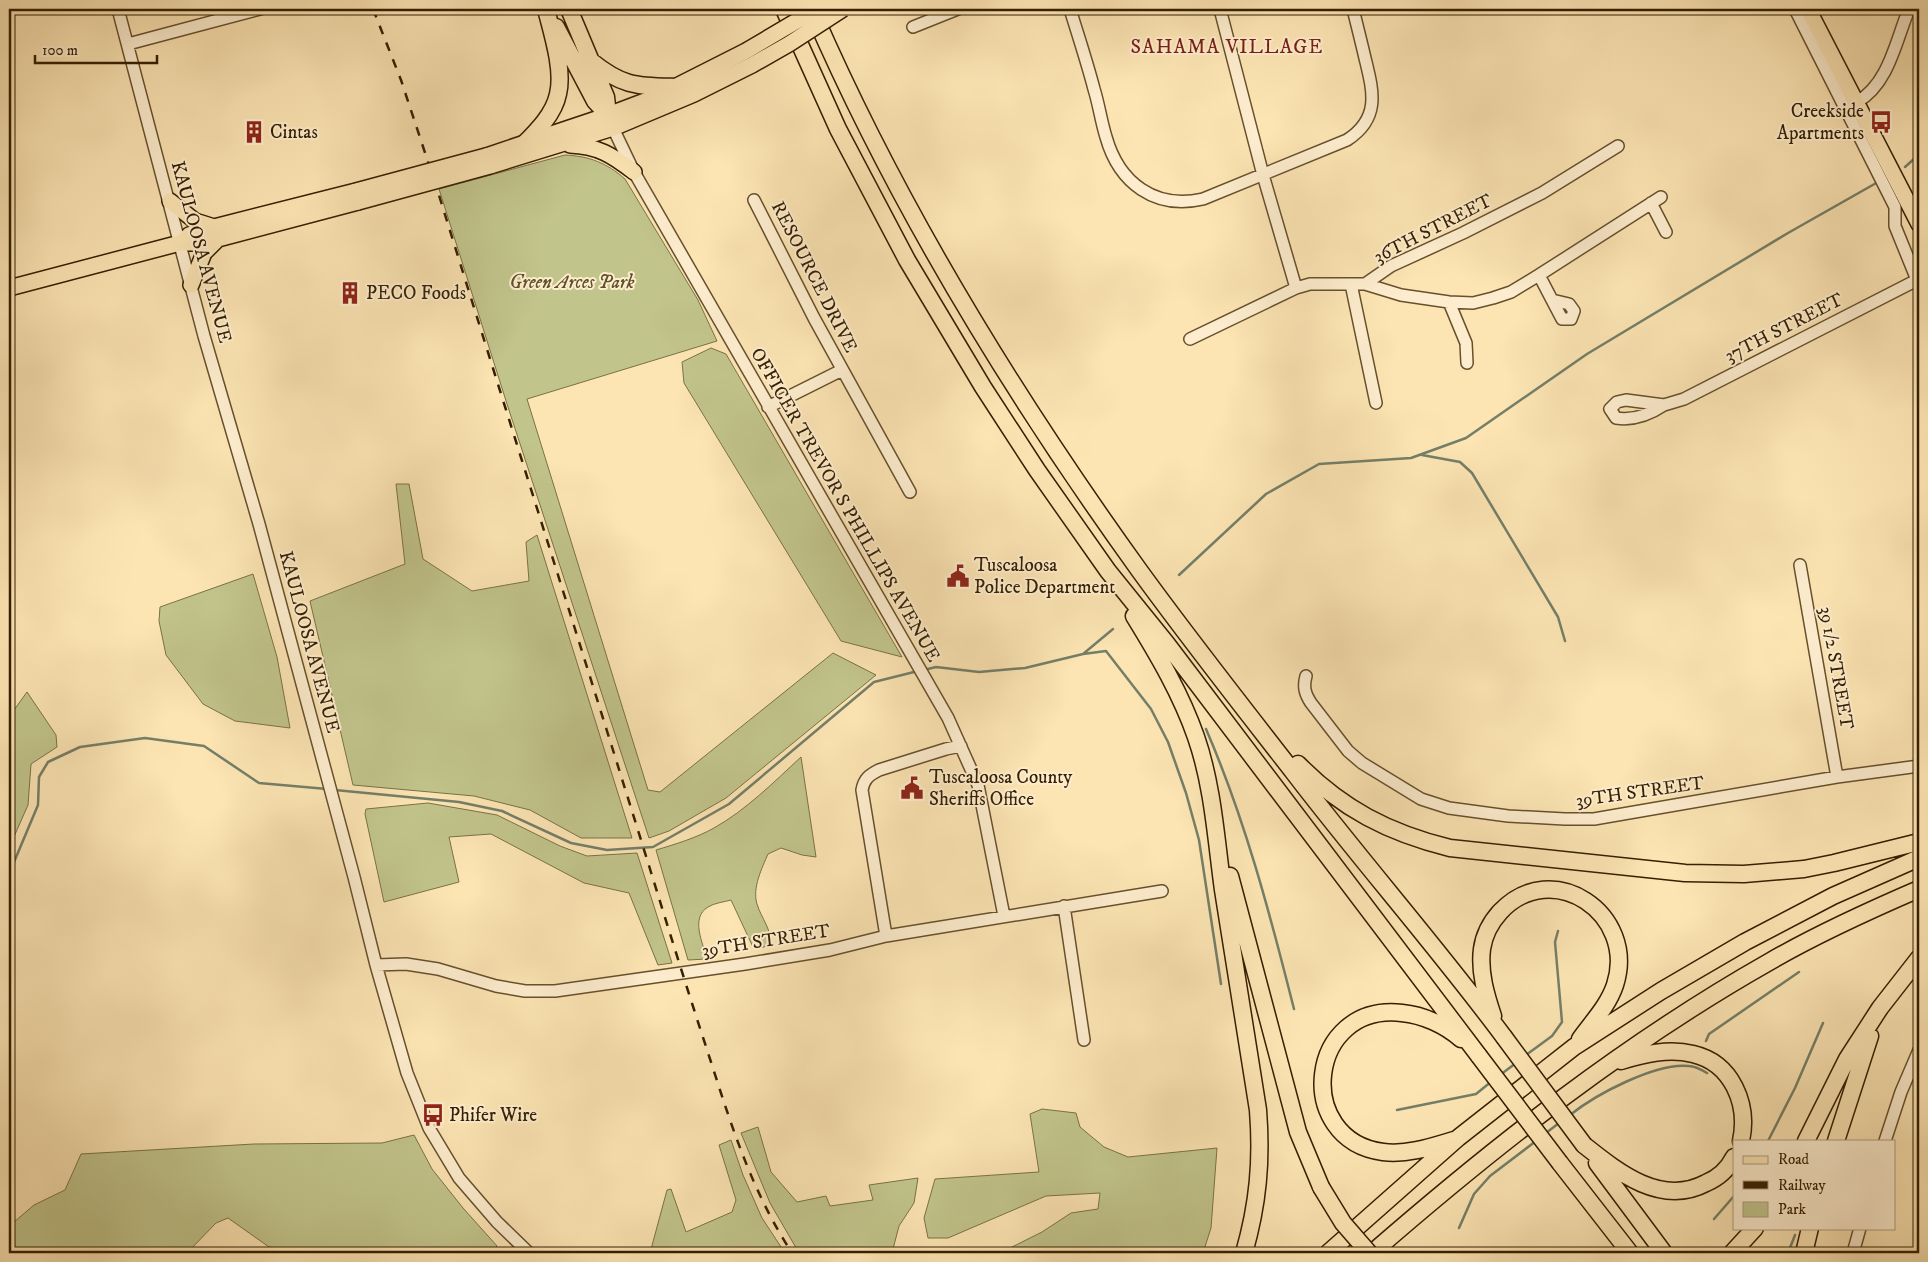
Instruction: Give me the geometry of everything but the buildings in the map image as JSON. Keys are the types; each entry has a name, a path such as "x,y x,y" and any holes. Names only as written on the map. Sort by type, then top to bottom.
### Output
{"highway":[{"path":"547,9 595,101 610,122"},
{"path":"522,145 548,117 558,95 560,66 547,9"},
{"path":"569,9 606,97 610,122"},
{"path":"784,9 838,129 907,260 1031,462 1108,571 1167,644 1630,1253"},
{"path":"812,9 841,76 922,233 982,335 1056,450 1140,571 1295,775 1500,1031 1664,1253"},
{"path":"591,61 614,78 633,85 676,87"},
{"path":"1108,571 1180,697 1196,738 1204,767 1217,834 1298,1132 1321,1187 1343,1223 1371,1253 1448,1187 1604,1066 1710,996 1771,961 1830,930 1919,889"},
{"path":"1254,720 1317,783 1341,802 1365,817 1392,830 1420,841 1450,848 1685,873 1744,874 1804,869 1919,842"},
{"path":"1217,834 1221,875 1258,1110 1260,1138 1257,1198 1244,1253"},
{"path":"1328,1253 1458,1138 1574,1047 1661,991 1745,942 1833,896 1919,858"},
{"path":"1500,1031 1485,992 1482,959 1484,939 1492,921 1505,906 1523,896 1542,891 1571,894 1589,903 1604,916 1615,937 1619,963 1614,986 1609,998 1574,1047"},
{"path":"1806,1140 1847,1059 1880,1008 1919,958"},
{"path":"1836,1140 1880,1008"},
{"path":"1458,1138 1403,1152 1373,1150 1356,1142 1340,1129 1325,1104 1322,1084 1324,1065 1332,1046 1351,1025 1369,1016 1387,1012 1408,1014 1435,1023 1458,1037 1479,1056"},
{"path":"1604,1066 1635,1057 1668,1052 1693,1054 1706,1059 1724,1072 1737,1090 1744,1115 1744,1129 1741,1140"},
{"path":"1584,1145 1624,1176 1652,1188 1671,1191 1691,1190 1710,1182 1725,1169 1733,1158"},
{"path":"1804,1253 1810,1230"},
{"path":"1732,1253 1750,1234"}],"main road":[{"path":"488,161 522,145 610,122 694,94 749,58 817,9"},
{"path":"9,288 180,243 192,244 216,233 488,161 561,145 610,122 676,87 789,44 843,9"},
{"path":"1808,9 1919,224"},
{"path":"561,145 597,148 616,158 634,172"},
{"path":"170,201 195,221 216,233"},
{"path":"191,285 204,253 216,233"}],"street":[{"name":"KAULOOSA AVENUE","path":"118,9 204,336 259,524 376,965 407,1074 429,1128 449,1162 478,1201 529,1253"},
{"path":"128,44 260,9"},
{"path":"913,27 958,9"},
{"path":"1070,9 1109,147 1123,173 1137,188 1154,197 1164,200 1193,202 1347,140 1368,119 1372,105 1372,90 1354,9"},
{"path":"1220,9 1263,175 1296,288"},
{"path":"1795,9 1895,207 1895,226 1918,280"},
{"path":"1857,102 1868,96 1882,76 1909,9"},
{"name":"OFFICER TREVOR S PHILLIPS AVENUE","path":"610,122 634,172 768,407 838,525 910,655 948,718 978,785 1004,916"},
{"name":"36TH STREET","path":"1365,284 1391,266 1463,233 1542,193 1618,146"},
{"name":"RESOURCE DRIVE","path":"754,200 842,370 910,492"},
{"name":"36TH STREET","path":"1365,284 1401,295 1449,302 1473,303 1511,292 1656,200 1666,232"},
{"path":"1539,275 1552,300"},
{"name":"37TH STREET","path":"1664,405 1684,399 1918,280"},
{"path":"1190,339 1296,288 1310,284 1365,284"},
{"path":"1351,284 1376,403"},
{"path":"1449,302 1466,343 1467,363"},
{"name":"RESOURCE DRIVE","path":"768,407 842,370"},
{"name":"39 1/2 STREET","path":"1800,565 1837,777"},
{"name":"39TH STREET","path":"1306,676 1304,685 1306,695 1323,720 1348,750 1362,763 1421,799 1449,808 1536,818 1594,819 1837,777 1919,766"},
{"path":"886,936 862,790 863,785 870,774 879,770 961,746"},
{"name":"39TH STREET","path":"376,965 406,964 438,969 496,986 555,992 830,950 886,936 1162,891"},
{"path":"1064,906 1084,1040"},
{"path":"1885,1140 1901,1092 1919,1050"},
{"path":"1853,1253 1859,1230"}],"green space":[{"name":"Green Arces Park","path":"565,155 597,161 625,179 698,300 717,341 527,399 648,790 660,792 833,653 876,675 726,798 669,831 649,838 439,189"},
{"path":"711,348 726,354 902,657 841,641 684,383 682,362"},
{"path":"396,484 409,484 423,559 472,591 529,581 526,542 537,535 632,838 581,838 530,810 474,796 353,785 310,601 405,564"},
{"path":"253,574 277,657 290,728 235,721 203,704 166,655 159,621 160,607"},
{"path":"27,692 56,735 57,747 31,764 28,805 9,848 9,717"},
{"path":"801,757 816,857 802,855 781,848 768,854 758,878 756,898 770,935 770,945 757,949 753,947 731,900 713,904 703,912 700,918 699,931 707,959 688,960 656,850 700,835 726,821 759,795"},
{"path":"428,803 497,815 560,846 587,856 637,853 672,963 658,965 629,893 584,883 491,834 449,837 459,882 384,902 365,814 366,809"},
{"path":"1042,1109 1076,1113 1080,1127 1104,1147 1128,1157 1217,1148 1211,1228 1203,1253 987,1253 1006,1250 1042,1232 1071,1213 1098,1209 1100,1193 1046,1196 948,1238 928,1238 924,1218 935,1179 1039,1172 1030,1114"},
{"path":"758,1127 771,1172 797,1202 826,1196 830,1206 873,1200 869,1185 918,1178 914,1203 899,1226 893,1249 895,1253 799,1253 770,1203 741,1133"},
{"path":"414,1135 432,1169 497,1246 491,1253 294,1253 269,1247 228,1218 216,1223 187,1253 15,1253 14,1222 34,1205 65,1190 81,1154 254,1144 382,1143"},
{"path":"731,1140 743,1175 762,1218 785,1253 650,1253 667,1190 671,1189 686,1232 732,1212 736,1200 719,1145"}],"waterway":[{"path":"1905,167 1915,158 1919,150"},
{"path":"1179,575 1266,494 1319,464 1411,458 1466,438 1587,354 1788,233 1878,182"},
{"path":"1422,455 1460,462 1472,473 1558,617 1565,641"},
{"path":"924,670 936,667 979,672 1025,668 1083,654 1113,629"},
{"path":"1083,654 1106,651 1151,709 1168,742 1186,793 1199,840 1221,984"},
{"path":"335,790 459,802 502,811 571,843 607,850 653,847 729,804 874,682 918,671"},
{"path":"1206,729 1245,832 1266,902 1294,1009"},
{"path":"9,874 38,805 39,777 48,762 80,747 145,738 204,746 259,783 327,789"},
{"path":"1526,1055 1552,1036 1562,1022 1555,942 1558,931"},
{"path":"1706,1041 1709,1034 1799,972"},
{"path":"1769,1140 1795,1088 1823,1023"},
{"path":"1500,1075 1516,1063"},
{"path":"1570,1115 1594,1098 1643,1074 1675,1066 1691,1066 1707,1073"},
{"path":"1397,1110 1476,1094 1492,1081"},
{"path":"1546,1133 1559,1123"},
{"path":"1459,1228 1474,1194 1490,1176 1536,1141"},
{"path":"1714,1219 1733,1197"},
{"path":"1788,1253 1795,1235"}],"railway":[{"path":"373,9 401,80 438,192 727,1113 745,1161 766,1208 792,1253"}],"place":[{"name":"Creekside Apartments","path":"1881,122"},
{"name":"Cintas","path":"254,132"},
{"name":"PECO Foods","path":"350,293"},
{"name":"Tuscaloosa Police Department","path":"958,576"},
{"name":"Tuscaloosa County Sheriffs Office","path":"912,788"},
{"name":"Phifer Wire","path":"433,1115"}],"district":[{"name":"SAHAMA VILLAGE","path":"1227,47"}]}
